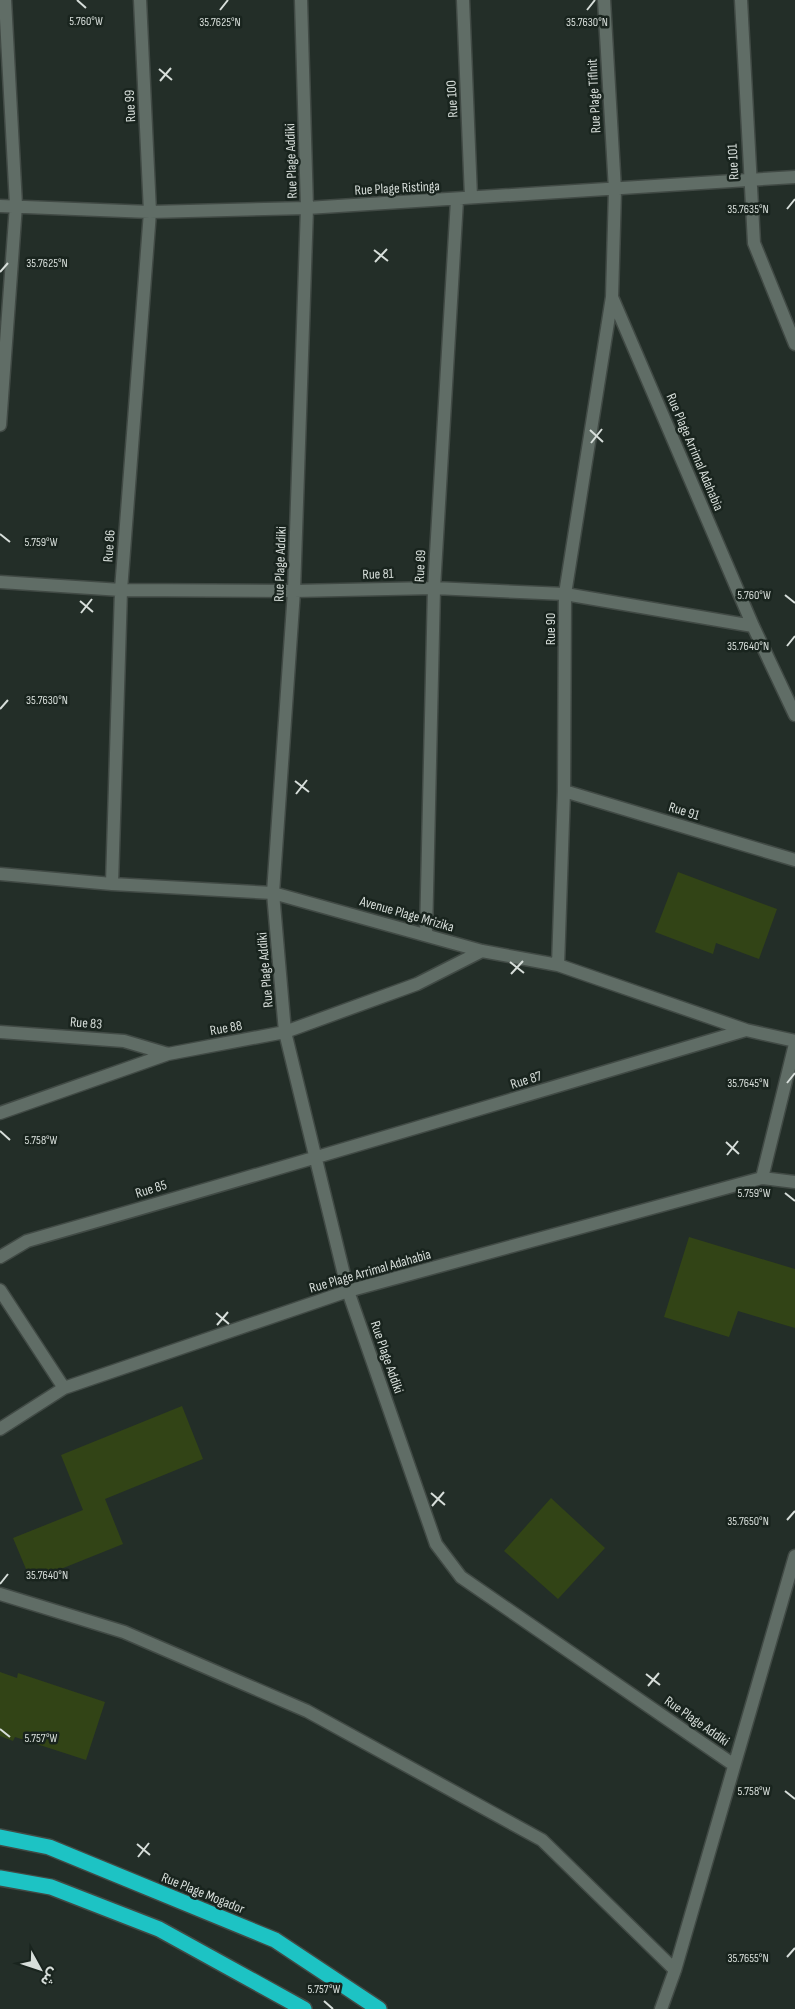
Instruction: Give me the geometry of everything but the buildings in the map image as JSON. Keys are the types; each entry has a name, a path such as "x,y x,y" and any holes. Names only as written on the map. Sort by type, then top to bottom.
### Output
{"highway":[{"name":"Rue Plage Mogador","path":"0,1837 49,1848 275,1940 379,2009"},
{"path":"0,1878 51,1886 159,1929 304,2009"}],"street":[{"path":"0,425 16,205 4,0"},
{"name":"Rue 99","path":"140,0 150,212"},
{"name":"Rue Plage Addiki","path":"301,0 307,208 294,591 273,893 285,1032 315,1158 348,1291 436,1544 461,1577 734,1764"},
{"name":"Rue 100","path":"463,0 471,197"},
{"name":"Rue Plage Tiflnit","path":"604,0 615,190"},
{"name":"Rue 101","path":"741,0 749,179 754,243 795,344"},
{"name":"Rue Plage Ristinga","path":"0,206 16,205 150,212 307,208 615,190 795,177"},
{"name":"Rue Plage Arrimal Adahabia","path":"615,190 612,297 753,626 795,716"},
{"name":"Rue 89","path":"426,935 434,588 457,200"},
{"name":"Rue 86","path":"112,884 121,590 150,212"},
{"name":"Rue 90","path":"558,965 564,791 565,594 612,297"},
{"name":"Rue 81","path":"0,582 121,590 294,591 434,588 565,594 753,626"},
{"name":"Rue 91","path":"564,791 795,860"},
{"name":"Avenue Plage Mrizika","path":"0,874 112,884 273,893 482,951 558,965 746,1030 795,1042"},
{"name":"Rue 88","path":"0,1113 168,1054 285,1032 417,984 482,951"},
{"name":"Rue 87","path":"315,1158 746,1030"},
{"name":"Rue 83","path":"0,1032 124,1041 168,1054"},
{"path":"762,1178 795,1042"},
{"name":"Rue 85","path":"0,1257 27,1241 315,1158"},
{"name":"Rue Plage Arrimal Adahabia","path":"0,1429 64,1388 348,1291 762,1178 795,1182"},
{"path":"0,1290 64,1388"},
{"path":"661,2009 675,1970 795,1556"},
{"path":"0,1594 124,1632 307,1711 542,1840 675,1970"}]}
